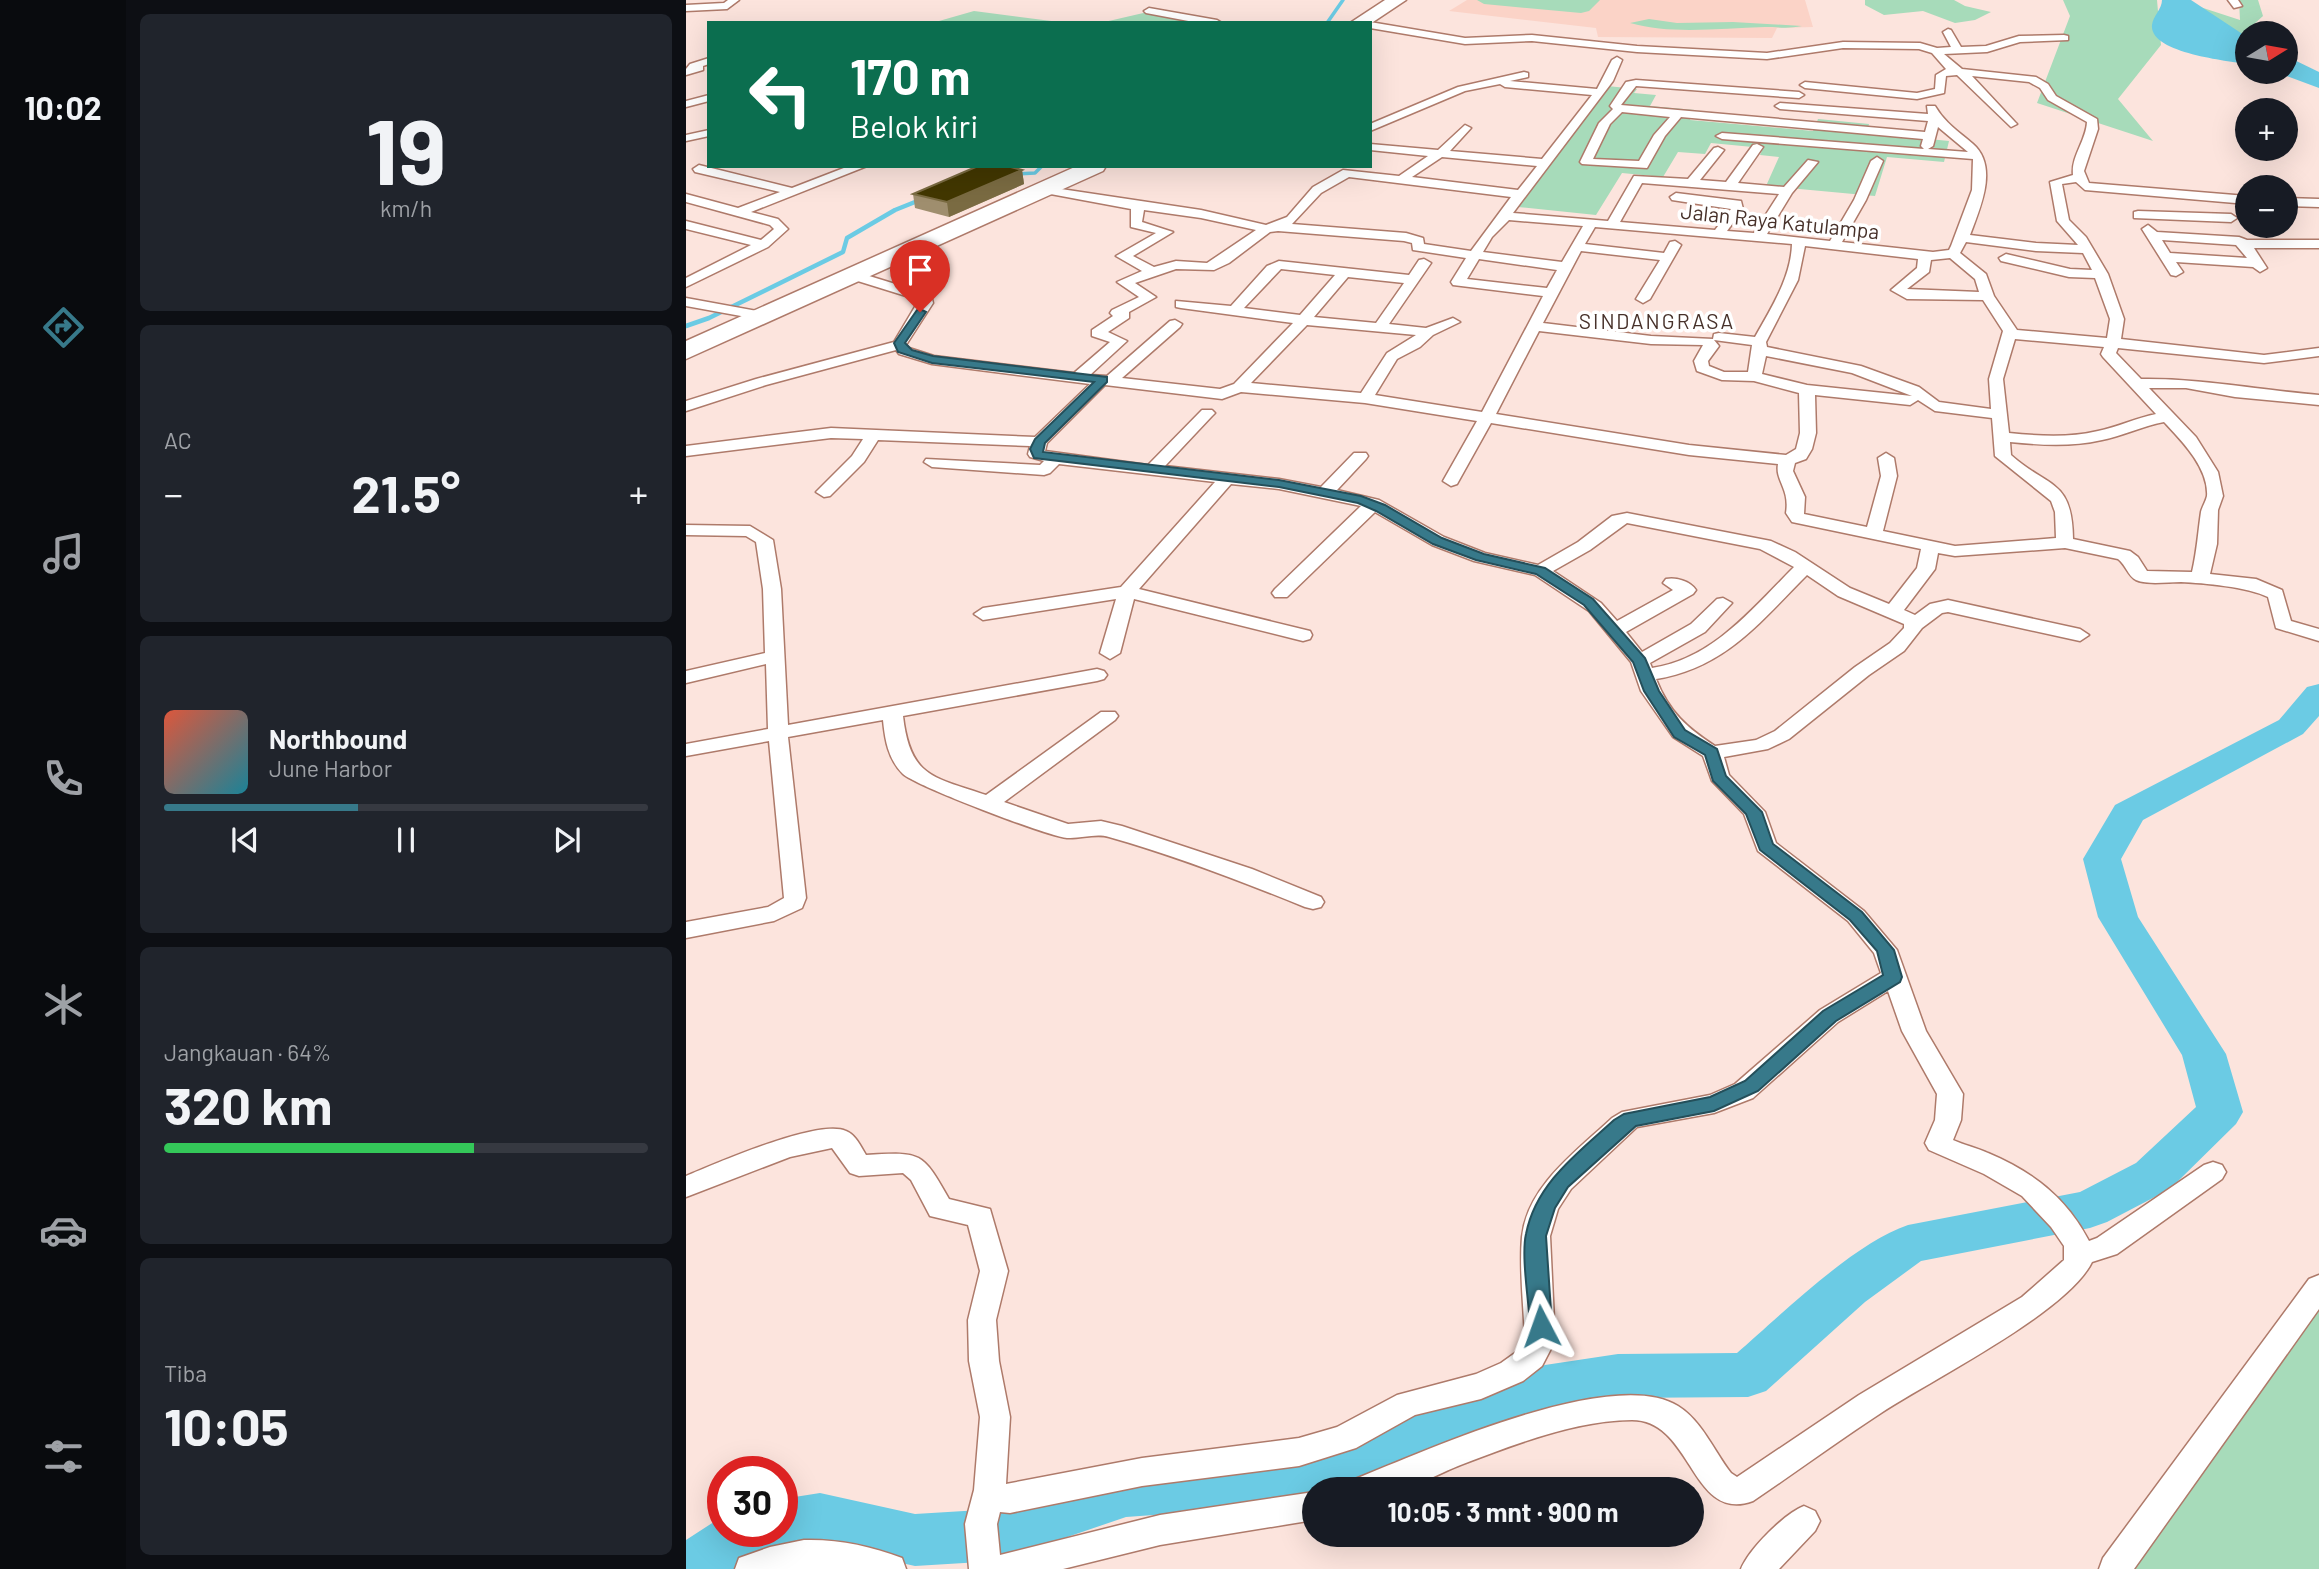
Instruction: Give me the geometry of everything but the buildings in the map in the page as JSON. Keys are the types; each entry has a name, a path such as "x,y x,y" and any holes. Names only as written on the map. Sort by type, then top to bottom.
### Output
{"highway":[{"path":"1362,21 1397,0"},
{"path":"686,351 1091,168"}],"street":[{"path":"686,8 727,6 734,0"},
{"path":"1149,11 1206,21"},
{"path":"1372,25 1465,41 1532,38 1637,49 1775,56 1832,46 1871,44 1958,51 1987,49 2019,38 2064,38"},
{"path":"1948,32 1958,51"},
{"path":"1936,51 1955,70 1965,75 2011,124"},
{"path":"1552,293 1460,283 1457,280 1608,82 1617,60"},
{"path":"686,72 699,68 694,66 707,62"},
{"path":"1931,136 1784,124 1757,116 1736,118 1714,103 1669,99 1619,109 1605,123 1586,162 1643,165 1660,135 1679,113 1714,103 1804,86 1918,95 1940,91 1941,75 1955,70 2034,79 2052,97 2090,117 2094,127 2078,167 2078,178 2085,186 2094,189 2235,199"},
{"path":"1372,127 1447,95 1524,75"},
{"path":"1493,82 1598,92"},
{"path":"1619,109 1615,106 1632,84 1669,99 1679,113"},
{"path":"1792,107 1804,86"},
{"path":"1843,111 1855,88"},
{"path":"1767,93 1762,104 1932,119 1931,136 1925,152"},
{"path":"1903,116 1918,95"},
{"path":"1918,95 1936,119 1972,150 1980,162 1981,177 1963,238 1953,254 1981,277 1987,296 2009,328 2010,334 1996,379 2003,437 2002,454 2049,491 2062,506 2064,543"},
{"path":"687,104 707,99"},
{"path":"687,104 707,110"},
{"path":"1691,184 1736,118"},
{"path":"1399,181 1442,152 1465,128"},
{"path":"687,137 707,132"},
{"path":"1720,144 1971,156"},
{"path":"1372,147 1545,163"},
{"path":"1729,187 1756,147"},
{"path":"1835,246 1877,161"},
{"path":"1758,238 1787,191 1812,162"},
{"path":"823,168 842,173"},
{"path":"739,212 856,168"},
{"path":"699,169 793,192"},
{"path":"1078,377 1120,341 1097,333 1124,316 1117,313 1149,297 1124,282 1176,265 1203,268 1214,266 1271,228 1296,215 1318,190 1346,173 1521,195"},
{"path":"2078,178 2056,183 2063,221 2086,249 2101,274 2117,319 2113,343 2108,349 2110,358 2139,384 2202,456 2215,489 2200,577"},
{"path":"1612,224 1638,179 1787,191"},
{"path":"1045,189 1271,228 1406,237 1418,240 1420,248 1566,267"},
{"path":"2136,191 2138,215 2176,272"},
{"path":"1676,197 1737,204 1737,209 1718,235"},
{"path":"686,198 781,227 780,232 763,244 686,283"},
{"path":"2298,202 2319,203"},
{"path":"1138,206 1135,224 1167,232 1123,256 1153,271"},
{"path":"2138,215 2231,218"},
{"path":"1501,220 1584,235 1669,257"},
{"name":"Jalan Raya Katulampa","path":"1584,235 1612,224 1925,256 1953,254"},
{"path":"686,225 763,244"},
{"path":"1643,299 1683,231"},
{"path":"1451,481 1515,368 1534,326 1584,235"},
{"path":"2154,236 2231,240 2245,244 2319,244"},
{"path":"1963,238 2036,247 2086,249"},
{"path":"1754,377 1759,346 1784,294 1800,250 1799,242"},
{"path":"2166,257 2258,266 2245,244"},
{"path":"2304,244 2316,263"},
{"path":"1925,256 1924,269 1902,286 1899,292 1907,295 1987,296"},
{"path":"2006,258 2069,273 2101,274"},
{"path":"1380,327 1424,263"},
{"path":"1234,311 1272,269 1279,265 1414,280"},
{"path":"686,272 701,276"},
{"path":"899,345 904,351 932,360 1222,394 1239,387 1304,320 1345,272"},
{"path":"686,406 761,382 899,345 926,303 926,298 853,275"},
{"path":"1199,307 1255,289"},
{"path":"686,302 721,306 763,316"},
{"path":"1181,304 1428,332"},
{"path":"1365,398 1392,356 1415,344 1428,332 1453,322"},
{"path":"1050,464 1036,454 1039,442 1107,380 1175,324"},
{"path":"1534,326 1651,340 1707,341 1712,346 1701,361 1702,368 1722,376 1754,377 1805,389 1868,393 1915,401 1923,397"},
{"path":"2010,334 2264,359 2319,352"},
{"path":"1719,337 1846,366 1914,390 1931,405 2001,415"},
{"path":"2139,384 2186,383 2235,392 2319,400"},
{"path":"1239,387 1365,398 1689,450 1787,460 1800,456 1805,449 1809,424 1805,389"},
{"path":"1153,469 1207,413"},
{"path":"2003,437 2045,441 2101,436 2129,425 2169,416"},
{"path":"686,451 815,434 875,433 1039,442"},
{"path":"824,492 858,459 875,433"},
{"path":"1326,492 1360,456"},
{"path":"1874,533 1889,476 1886,458"},
{"path":"1787,460 1785,471 1796,494 1794,513 1805,520 1966,551 2064,543 2124,555 2143,576 2200,577 2266,587 2276,594 2283,624 2310,633"},
{"path":"932,462 1153,469 1279,484 1373,504 1438,541 1480,557 1541,571 1592,604 1642,668 1656,698 1679,733 1712,752 1761,746 1782,735 1862,671 1897,647 1914,625 1936,608 1948,606 2080,635"},
{"path":"1031,486 1050,464"},
{"path":"1110,653 1127,592 1227,478"},
{"path":"1281,593 1373,504"},
{"path":"1541,571 1584,546 1621,518 1765,545 1844,592 1911,619 1914,625"},
{"path":"1765,545 1777,542 1805,520"},
{"path":"686,530 744,530 757,533 764,540 772,589 778,734 794,903 785,909 752,919 686,930"},
{"path":"1894,611 1926,569 1930,546"},
{"path":"1642,668 1675,670 1706,656 1805,568"},
{"path":"1613,631 1687,590 1672,583"},
{"path":"983,614 1127,592 1303,635"},
{"path":"1642,668 1698,628 1723,603"},
{"path":"686,677 776,656"},
{"path":"686,750 1097,675"},
{"path":"892,711 897,747 908,768 931,783 1066,831 1101,828 1114,831 1244,874 1313,902"},
{"path":"989,803 1108,716"},
{"path":"1395,1477 1485,1440 1584,1413 1636,1406 1669,1416 1690,1437 1720,1485 1732,1493 1742,1491 1870,1404 2032,1305 2076,1268 2080,1251 2055,1208 2040,1193 2006,1173 1938,1143 1948,1120 1950,1094 1914,1031 1885,950 1871,931 1766,846 1754,812 1719,777 1712,752"},
{"path":"990,1490 996,1497 1010,1500 1151,1470 1299,1452 1345,1438 1408,1404 1481,1386 1505,1377 1524,1365 1540,1341 1536,1236 1545,1207 1568,1174 1631,1119 1714,1104 1744,1091 1829,1016 1893,977"},
{"path":"686,1187 764,1157 838,1138 859,1166 865,1168 908,1163 917,1169 940,1208 979,1217 994,1271 982,1320 985,1361 995,1417 990,1490 981,1524 990,1567 1160,1530 1302,1508"},
{"path":"2080,1251 2107,1247 2213,1172"},
{"path":"2115,1569 2319,1287"},
{"path":"1759,1568 1804,1521"},
{"path":"751,1569 770,1561 815,1553 859,1559 890,1569"}],"shaded area":[{"path":"1467,0 1805,0 1813,27 1777,28 1772,38 1598,37 1596,28 1449,11"}],"green space":[{"path":"1477,0 1600,0 1589,11 1581,13 1484,4"},
{"path":"1865,0 1954,0 1965,6 1991,12 1975,20 1955,23 1923,11 1884,15 1865,5"},
{"path":"2063,0 2157,0 2161,45 2118,99 2153,141 2037,103 2070,16"},
{"path":"2239,0 2258,0 2263,16 2257,21 2235,21 2235,32 2194,5 2240,20"},
{"path":"974,11 1052,21 939,21"},
{"path":"1152,11 1200,21 1109,21"},
{"path":"1649,19 1677,23 1733,22 1802,26 1680,30 1630,23"},
{"path":"1607,86 1637,89 1634,93 1656,95 1650,106 1695,110 1690,120 1813,131 1818,119 1869,124 1867,133 1949,141 1944,162 1887,157 1875,196 1766,186 1779,157 1760,155 1763,148 1711,143 1705,154 1678,152 1663,177 1622,173 1596,215 1518,207"},
{"path":"2319,1284 2319,1569 2117,1569"}],"water":[{"path":"2162,0 2191,0 2235,29 2235,62 2191,54 2163,42 2154,35 2152,25"},
{"path":"2298,62 2319,72 2319,88 2298,80"}],"waterway":[{"path":"1328,21 1343,0"},
{"path":"1014,174 1035,173 1040,168"},
{"path":"686,326 709,318 843,252 847,238 895,210 920,200"},
{"path":"798,1522 820,1519 915,1540 997,1535 1126,1492 1294,1480 1422,1428 1545,1387 1618,1376 1748,1375 1847,1288 1908,1244 2090,1209 2153,1176 2220,1112 2204,1054 2118,917 2102,859 2128,813 2291,727 2319,694"},
{"path":"690,1569 724,1547"}],"district":[{"name":"SINDANGRASA","path":"1657,322"}],"route":[{"path":"920,312 899,345 908,353 932,360 1103,379 1039,442 1035,453 1038,455 1279,484 1361,500 1381,508 1402,523 1438,541 1480,557 1541,571 1595,607 1640,661 1651,691 1679,733 1712,752 1719,777 1754,812 1760,835 1771,852 1856,916 1880,941 1889,958 1893,977 1829,1016 1751,1086 1714,1104 1631,1119 1621,1125 1561,1182 1545,1207 1536,1236 1541,1326"}]}
